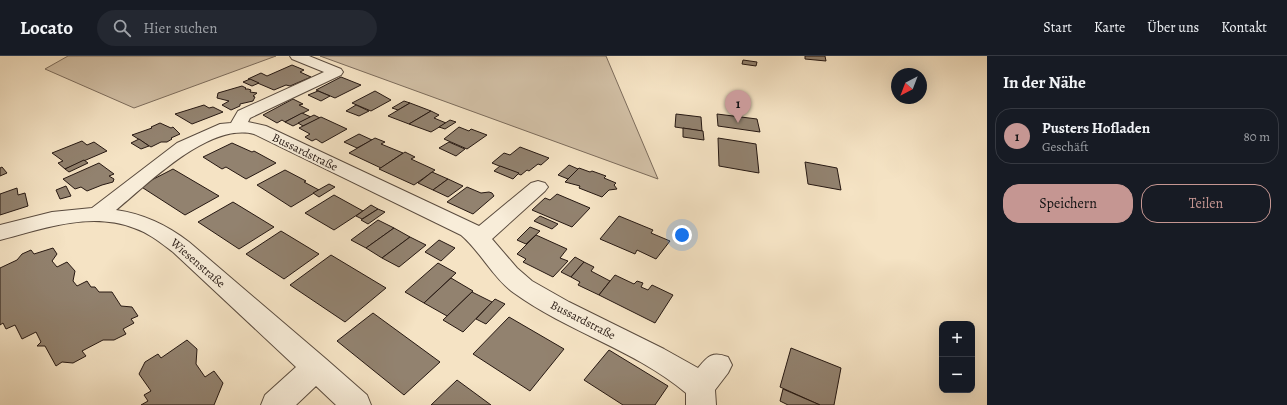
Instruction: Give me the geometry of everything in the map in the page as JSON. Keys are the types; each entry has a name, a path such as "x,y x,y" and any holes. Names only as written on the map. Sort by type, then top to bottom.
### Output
{"street":[{"path":"237,126 244,115 336,72 297,56"},
{"name":"Bussardstraße","path":"97,215 183,147 226,128 237,126 260,130 469,230 479,238 489,249 499,264 521,286 547,302 674,368 701,396"},
{"path":"479,238 538,187"},
{"name":"Wiesenstraße","path":"0,233 38,222 66,217 97,215 124,218 143,223 168,237 316,367 356,405"},
{"path":"701,396 718,365"},
{"path":"276,405 316,367"}],"shaded area":[{"path":"68,56 276,56 134,108 45,69"},
{"path":"320,56 606,56 658,179"}],"building":[{"path":"805,56 825,56 826,61 805,59"},
{"path":"743,60 757,62 756,66 742,64"},
{"path":"292,65 304,70 300,72 311,77 290,86 286,85 274,90 248,79 261,73 267,76"},
{"path":"341,77 361,85 335,98 316,90"},
{"path":"250,79 259,83 252,86 243,82"},
{"path":"242,86 246,88 245,89 251,90 250,92 257,93 253,96 255,97 253,101 240,104 240,106 231,110 222,105 229,101 217,98 218,93"},
{"path":"318,91 330,96 321,101 308,95"},
{"path":"375,91 391,100 371,111 352,103"},
{"path":"293,99 303,104 299,105 309,110 285,122 282,120 277,123 263,115"},
{"path":"404,101 410,103 398,110 392,108"},
{"path":"410,103 431,111 409,124 388,116"},
{"path":"204,105 209,108 213,107 223,112 192,124 175,114"},
{"path":"356,105 369,111 359,116 346,111"},
{"path":"431,111 439,115 434,118 446,123 431,132 409,124"},
{"path":"302,113 311,117 293,126 285,122"},
{"path":"676,114 701,117 702,131 675,127"},
{"path":"717,114 757,119 760,132 718,126"},
{"path":"314,115 320,118 303,126 298,123"},
{"path":"321,117 347,129 322,143 316,139 312,141 305,137 310,134 299,128"},
{"path":"450,120 456,122 445,129 439,127"},
{"path":"160,123 171,128 173,127 180,134 171,138 172,139 167,142 161,142 151,147 132,135 152,128 151,127"},
{"path":"459,127 469,131 471,129 487,135 467,149 444,139"},
{"path":"683,128 703,131 704,140 683,137"},
{"path":"359,134 372,140 357,148 344,142"},
{"path":"375,138 385,142 381,144 403,153 381,168 349,153"},
{"path":"718,138 756,144 759,173 719,166"},
{"path":"139,139 149,146 141,149 131,143"},
{"path":"82,141 87,145 94,142 107,151 65,169 58,163 63,161 52,153"},
{"path":"449,142 465,149 456,156 439,148"},
{"path":"232,143 252,152 254,151 276,163 246,179 226,167 222,169 203,157"},
{"path":"520,147 549,158 541,165 538,164 521,175 492,163 504,153 510,155"},
{"path":"405,152 415,157 411,159 435,170 414,185 379,169"},
{"path":"84,160 88,163 69,172 65,169"},
{"path":"805,162 837,168 841,190 808,184"},
{"path":"99,163 114,174 109,176 114,179 113,182 87,191 81,187 75,189 63,179"},
{"path":"569,165 578,169 568,179 558,175"},
{"path":"500,166 519,173 513,179 494,171"},
{"path":"2,167 7,173 0,176 0,168"},
{"path":"579,168 606,176 604,178 616,183 614,185 617,189 609,190 602,197 579,188 580,186 565,182"},
{"path":"173,169 219,196 185,215 140,186"},
{"path":"285,170 319,190 291,207 257,185"},
{"path":"432,172 448,179 433,190 418,183"},
{"path":"448,179 463,186 448,197 433,190"},
{"path":"329,184 335,187 319,197 313,193"},
{"path":"66,186 71,196 60,199 56,190"},
{"path":"467,187 481,193 492,193 494,196 473,214 447,202"},
{"path":"17,188 18,195 25,193 28,206 0,215 0,194"},
{"path":"557,194 590,208 572,227 532,210 545,198 550,200"},
{"path":"334,195 363,211 334,230 305,213"},
{"path":"233,202 274,227 239,249 198,222"},
{"path":"371,205 378,209 362,219 356,216"},
{"path":"378,209 385,212 368,224 361,220"},
{"path":"540,216 558,224 552,229 534,221"},
{"path":"619,216 653,230 651,233 670,241 656,259 637,250 635,254 600,239"},
{"path":"378,220 394,228 366,248 351,240"},
{"path":"530,227 540,231 526,244 517,240"},
{"path":"394,228 410,237 382,258 366,248"},
{"path":"281,231 319,254 284,279 246,254"},
{"path":"536,235 567,249 560,258 568,261 553,277 523,262 526,259 517,254"},
{"path":"410,237 426,245 399,267 382,258"},
{"path":"439,240 455,248 441,261 425,252"},
{"path":"53,248 57,254 52,261 57,267 67,262 75,271 73,281 77,286 87,281 91,287 95,287 99,292 112,292 121,306 132,307 138,316 131,319 134,323 123,329 126,334 114,340 103,340 82,351 86,356 73,363 62,362 56,366 45,346 37,346 41,342 36,332 22,339 15,325 6,329 3,323 0,325 0,268 17,260 22,254 31,250 34,254"},
{"path":"331,255 386,288 345,322 290,285"},
{"path":"575,257 584,262 571,277 561,272"},
{"path":"584,262 594,267 591,271 610,281 599,295 578,285 580,282 571,277"},
{"path":"438,263 456,273 424,303 405,292"},
{"path":"615,275 634,284 637,281 643,283 641,287 648,290 652,285 673,295 655,323 599,295"},
{"path":"451,278 473,291 447,316 424,303"},
{"path":"472,292 492,302 463,332 443,320"},
{"path":"495,299 505,304 486,324 476,319"},
{"path":"373,313 440,362 404,395 337,341"},
{"path":"509,317 564,349 530,391 473,354"},
{"path":"187,340 197,349 196,364 205,377 214,371 223,383 214,405 141,405 148,401 144,395 151,391 139,374 145,362 158,354 161,358"},
{"path":"791,348 841,368 834,405 820,405 780,387"},
{"path":"609,350 668,386 655,405 623,405 584,380"},
{"path":"457,380 491,405 431,405"},
{"path":"783,389 820,405 788,405 780,401"}],"place":[{"name":"Pusters Hofladen","path":"738,123"}]}
